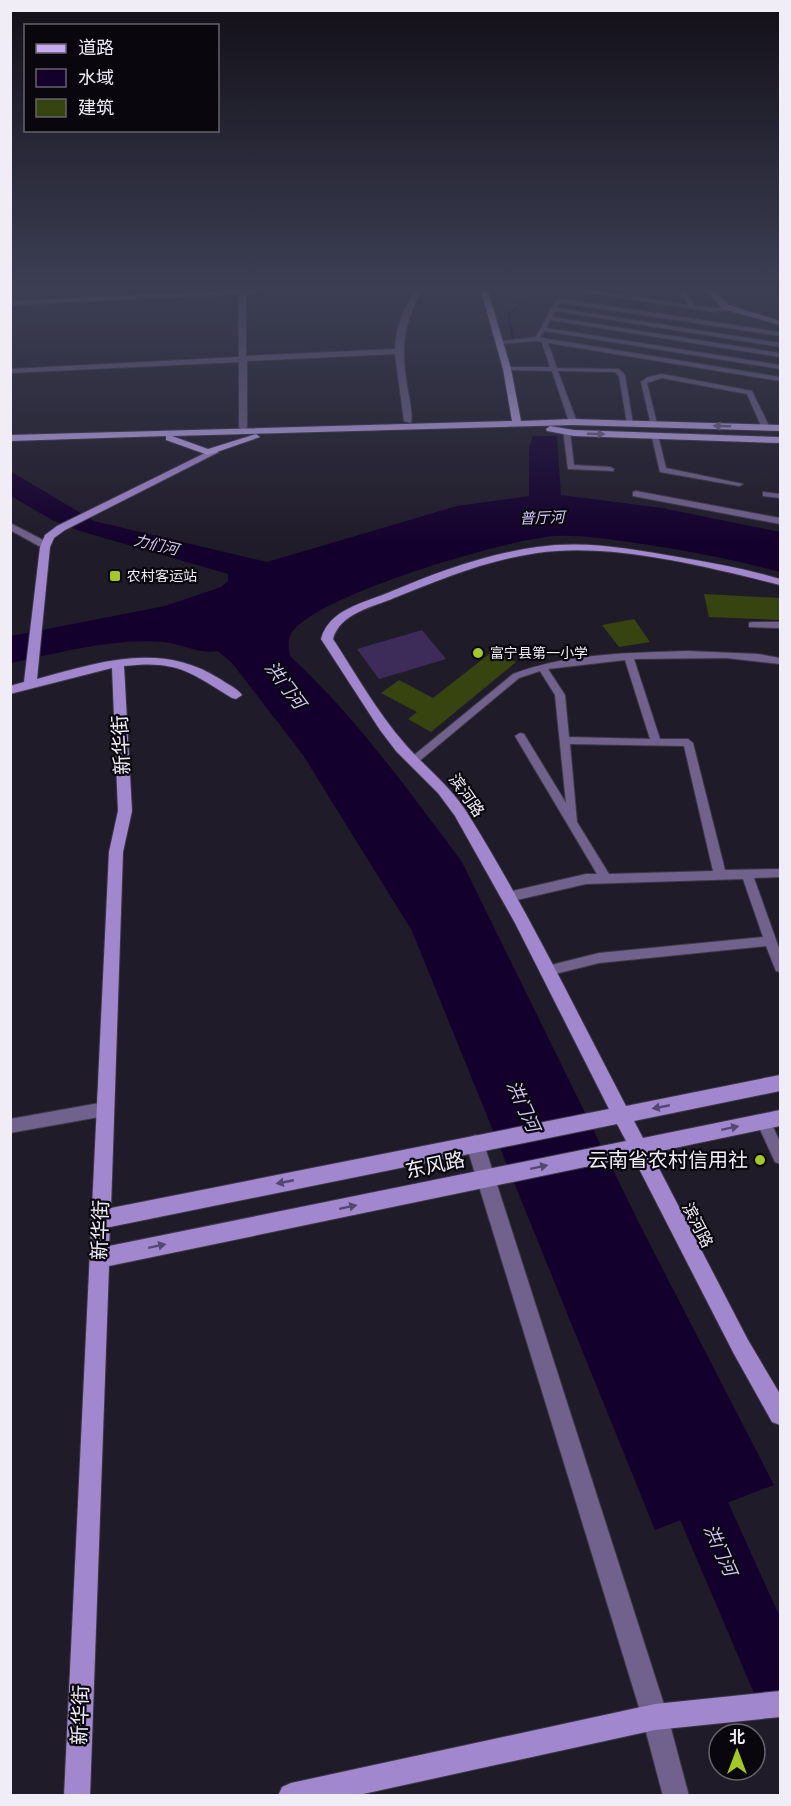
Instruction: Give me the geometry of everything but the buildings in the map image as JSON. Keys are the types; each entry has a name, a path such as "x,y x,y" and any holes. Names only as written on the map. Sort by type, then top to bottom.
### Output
{"main road":[{"path":"508,375 518,425"},
{"path":"10,438 573,422 780,428"},
{"path":"518,425 566,432 780,440"},
{"path":"140,435 172,438 192,447 214,452 234,443 288,431"},
{"path":"228,432 235,437 234,443"},
{"path":"192,447 189,442 198,433"}],"street":[{"path":"243,375 243,428"},
{"path":"402,375 408,421"},
{"path":"752,375 780,380"},
{"path":"192,447 197,454 194,462"},
{"path":"30,685 45,547 49,537 61,528 214,452"},
{"path":"636,494 780,521"},
{"path":"10,526 43,544"},
{"name":"滨河路","path":"780,582 742,572 619,549 564,547 513,554 466,566 345,615 328,630 327,644 384,727 453,801 547,971 735,1337 780,1414"},
{"path":"10,690 117,665 154,660 178,662 202,673 236,695"},
{"name":"新华街","path":"77,1796 116,852 125,811 117,665"},
{"name":"东风路","path":"101,1219 780,1083"},
{"name":"东风路","path":"99,1258 772,1120"},
{"path":"475,1144 655,1717 676,1796"},
{"path":"291,1796 655,1717 780,1704"}],"lane":[{"path":"556,375 573,422"},
{"path":"621,375 631,423"},
{"path":"653,424 644,384 647,379 662,376 750,392 766,428"},
{"path":"623,380 644,384"},
{"path":"566,432 571,466 610,469"},
{"path":"654,435 663,470 739,484"},
{"path":"766,494 780,496"},
{"path":"752,625 780,625"},
{"path":"413,760 516,676 543,668 629,657 676,654 780,661"},
{"path":"629,657 656,742"},
{"path":"543,668 559,692 573,825"},
{"path":"520,736 605,878"},
{"path":"565,740 688,743 720,875"},
{"path":"508,897 568,881 780,873"},
{"path":"747,874 780,967"},
{"path":"547,971 599,958 771,941"},
{"path":"10,1126 105,1109"},
{"path":"772,1120 780,1157"}],"shaded area":[{"path":"422,630 446,659 379,679 357,649"}],"water":[{"path":"533,436 557,436 561,495 662,508 780,532 780,572 705,555 629,542 574,536 532,539 414,571 335,603 307,619 291,634 289,648 290,656 359,729 462,862 641,1227 774,1485 655,1530 412,931 303,755 232,663 218,651 198,650 163,642 125,642 86,647 11,663 11,636 165,606 221,587 228,581 228,574 80,531 52,520 11,496 10,471 94,521 267,562 457,506 529,496 529,447"}],"waterway":[{"name":"洪门河","path":"685,1468 780,1684"}],"place":[{"name":"农村客运站","path":"115,576"},
{"name":"富宁县第一小学","path":"478,653"},
{"name":"云南省农村信用社","path":"760,1160"}],"water label":[{"name":"普厅河","path":"542,518"},
{"name":"力们河","path":"156,545"}]}
